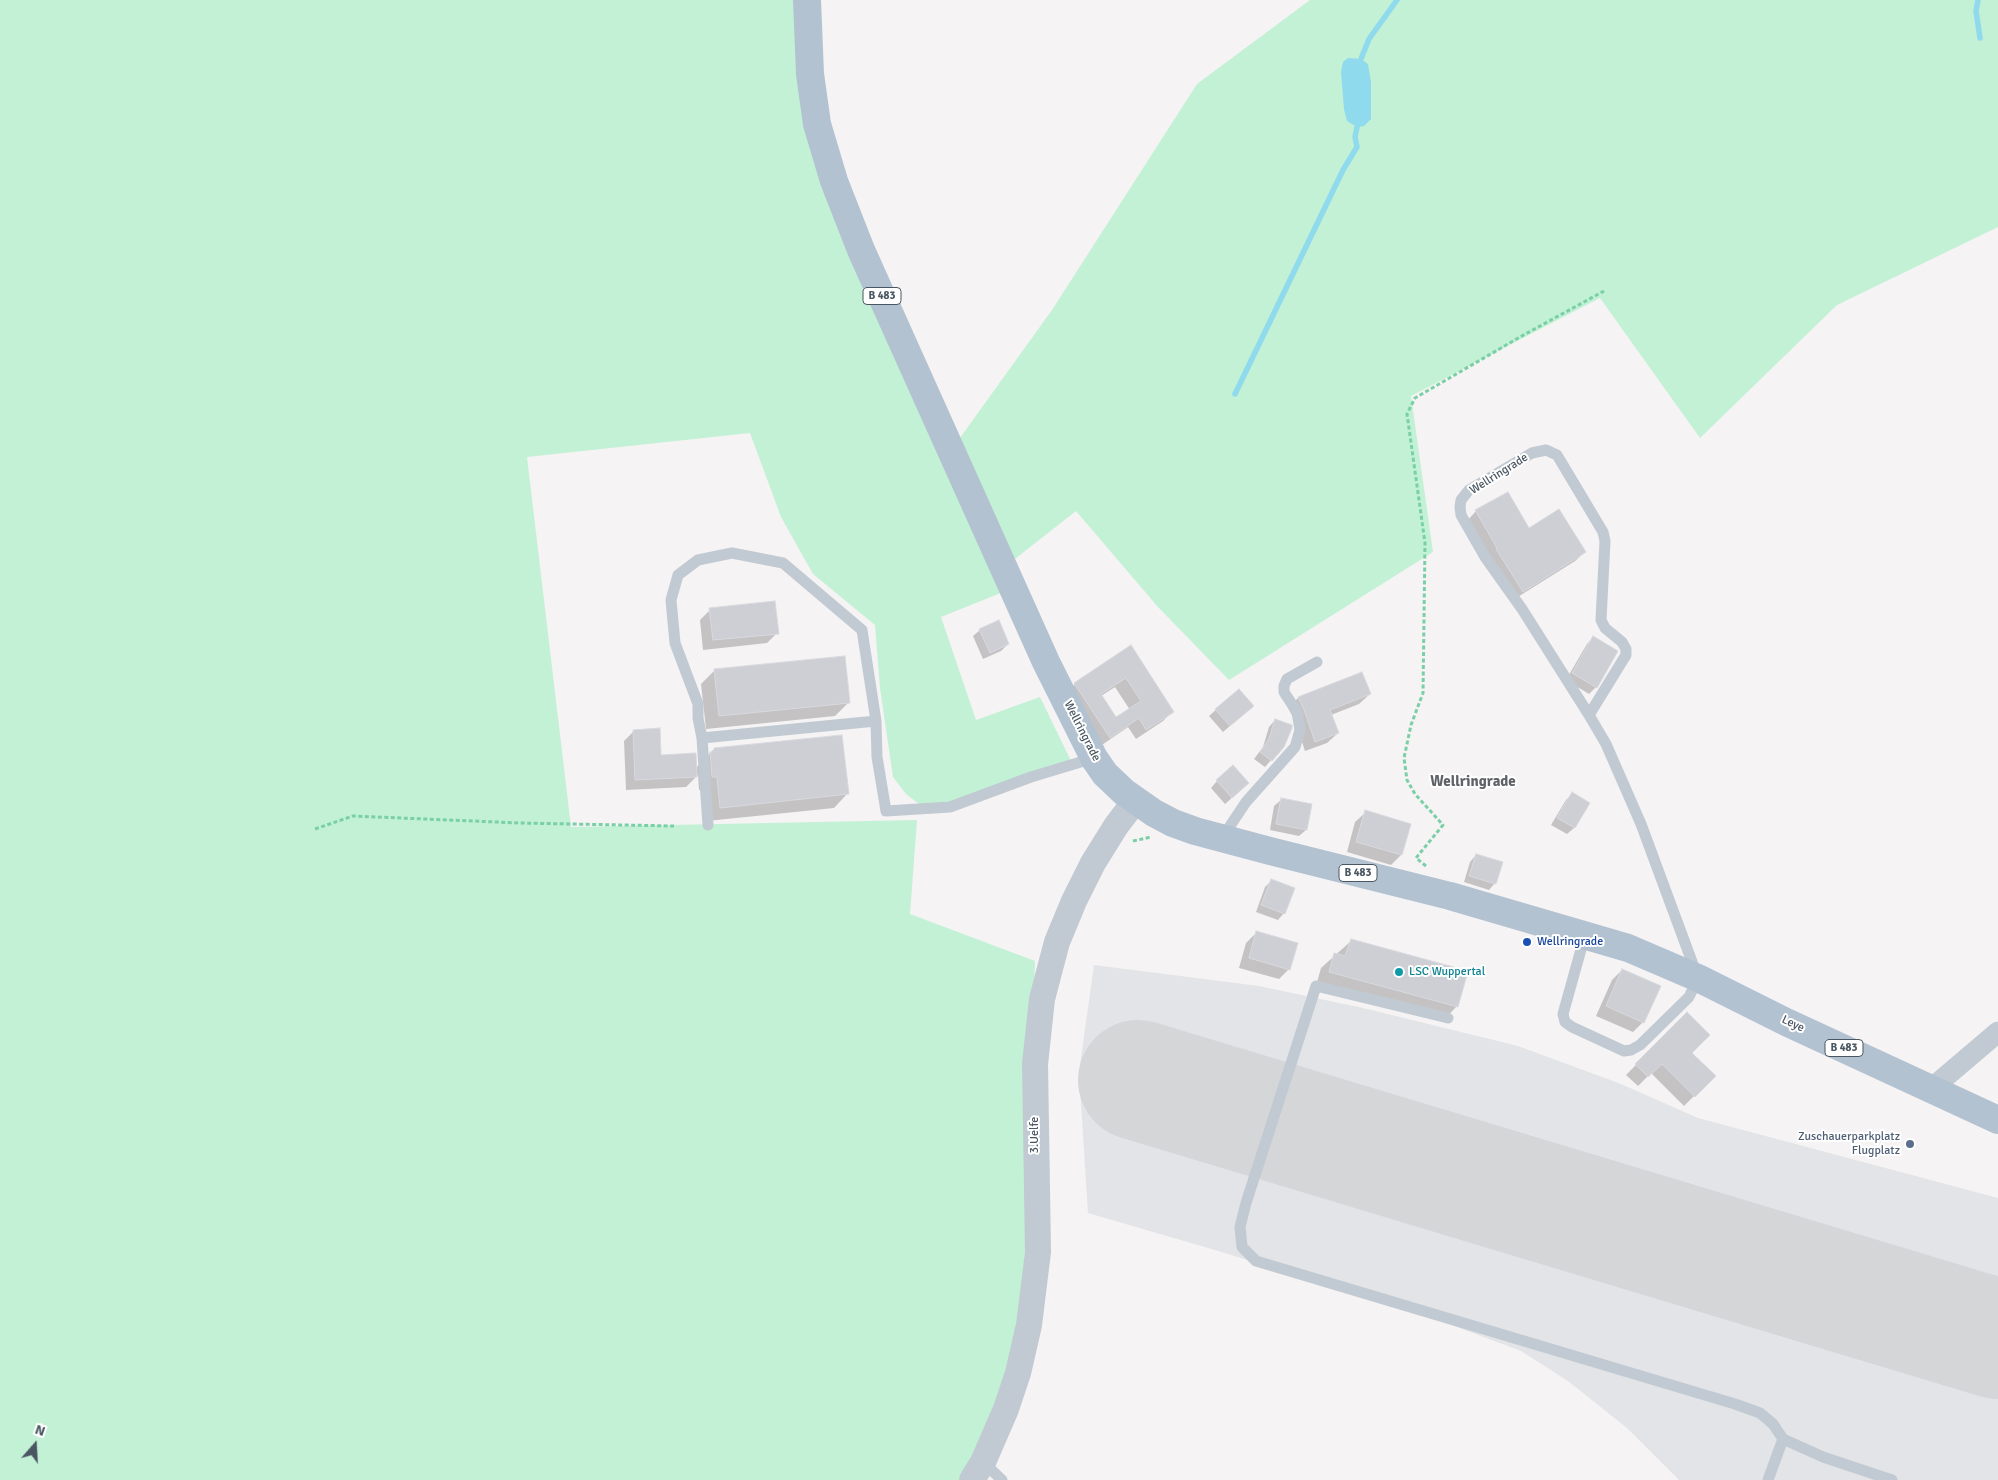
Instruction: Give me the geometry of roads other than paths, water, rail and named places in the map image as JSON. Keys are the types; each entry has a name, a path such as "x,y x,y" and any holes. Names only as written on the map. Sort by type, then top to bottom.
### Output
{"main road":[{"name":"Wellringrade","path":"807,0 810,74 817,124 834,181 865,259 1046,662 1094,758 1105,774 1135,801 1173,823 1222,838 1450,896 1586,934"},
{"name":"Leye","path":"1586,934 1628,948 1698,978 1998,1120"}],"street":[{"name":"3.Uelfe","path":"977,1471 1006,1409 1018,1373 1029,1325 1038,1252 1035,1064 1042,999 1057,942 1074,901 1093,863 1116,826 1135,801"},
{"path":"1931,1089 1998,1032"}],"lane":[{"name":"Wellringrade","path":"1589,715 1626,655 1626,649 1622,642 1605,628 1601,620 1605,541 1603,532 1556,455 1546,450 1532,453 1469,490 1461,500 1461,515 1485,557 1522,609 1589,715 1621,777 1641,824 1698,978"},
{"path":"708,825 698,704 675,644 670,600 678,575 698,560 732,553 783,563 862,630 876,721 877,757 886,811 950,807 1023,780 1094,758"},
{"path":"1222,838 1246,802 1294,747 1300,730 1297,712 1284,692 1284,686 1287,680 1317,662"},
{"path":"702,738 876,721"},
{"path":"1586,934 1563,1014 1566,1022 1572,1027 1624,1051 1631,1050 1640,1045 1689,996 1698,978"},
{"path":"1448,1018 1316,986 1246,1203 1240,1227 1242,1247 1256,1261 1735,1404 1760,1413 1773,1424 1783,1439 1823,1457 1892,1480"},
{"path":"1768,1480 1783,1439"},
{"path":"977,1471 1002,1480"}],"water":[{"path":"1348,58 1361,59 1368,64 1371,82 1371,119 1364,126 1357,127 1347,121 1344,109 1341,72 1343,62"}],"waterway":[{"path":"1361,59 1369,39 1397,0"},
{"path":"1978,0 1976,11 1980,38"},
{"path":"1235,394 1343,170 1357,147 1355,137 1357,127"}],"place":[{"name":"Wellringrade","path":"1527,942"},
{"name":"LSC Wuppertal","path":"1399,972"},
{"name":"Zuschauerparkplatz Flugplatz","path":"1910,1144"}],"district":[{"name":"Wellringrade","path":"1473,782"}]}
